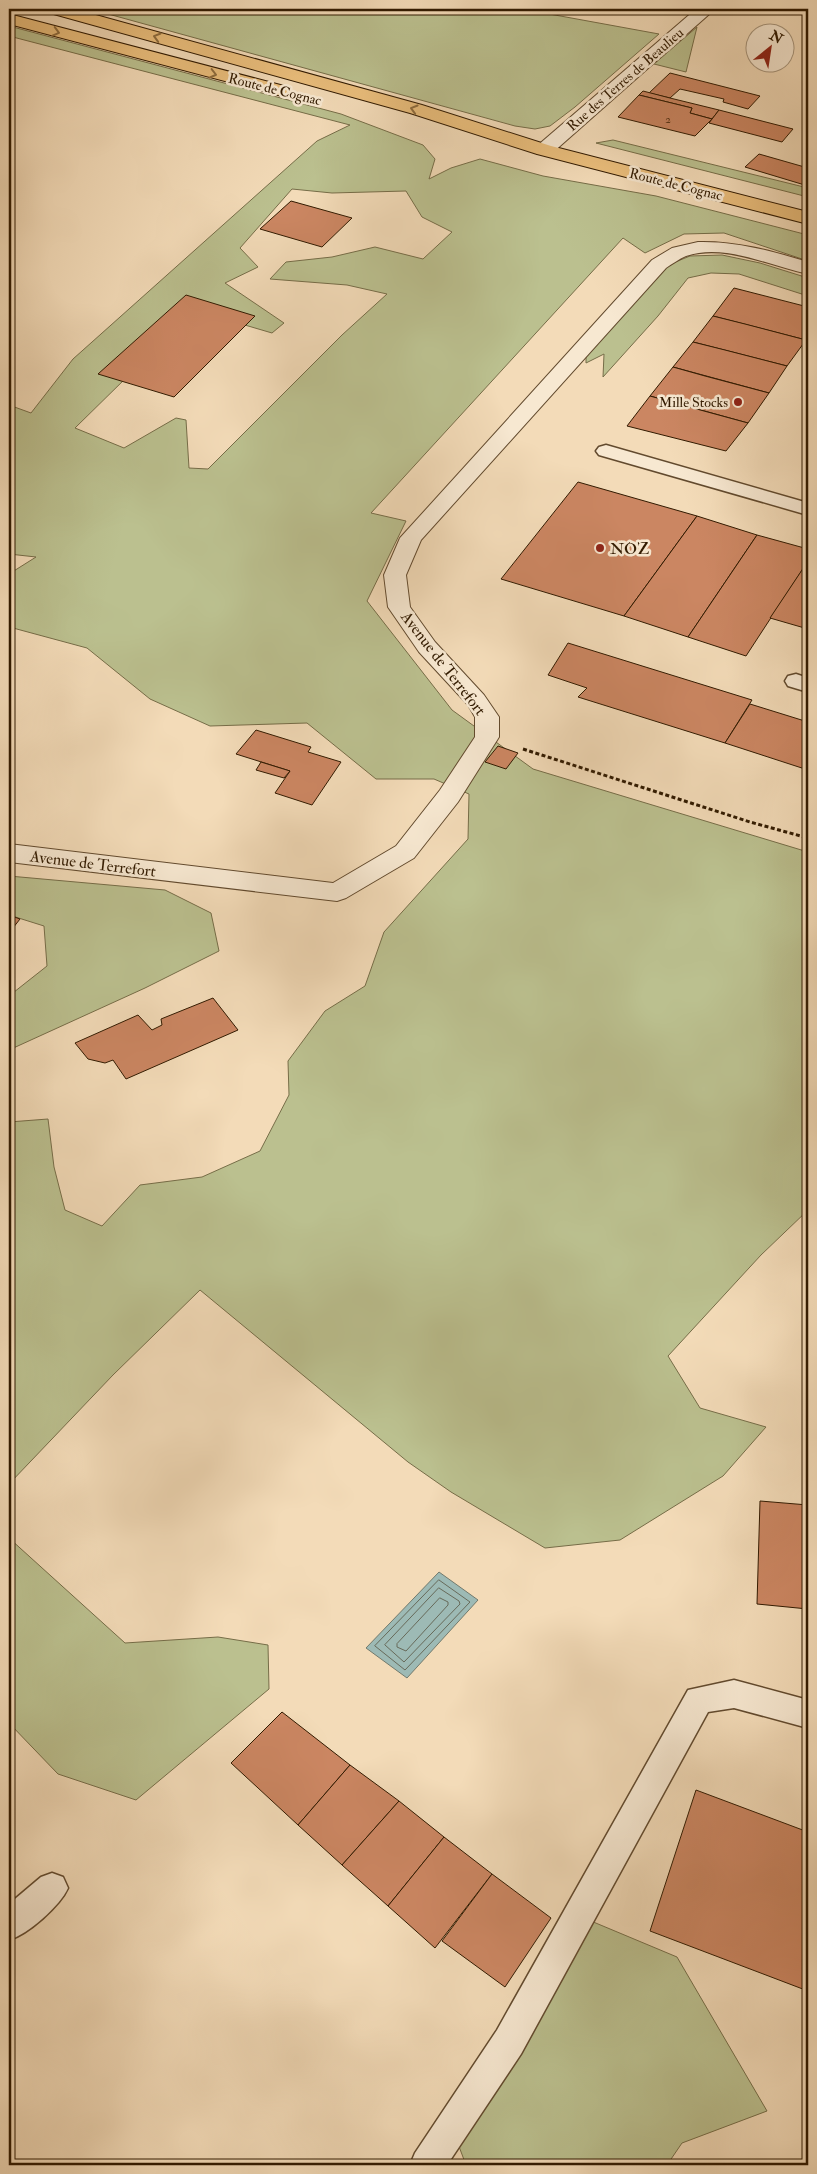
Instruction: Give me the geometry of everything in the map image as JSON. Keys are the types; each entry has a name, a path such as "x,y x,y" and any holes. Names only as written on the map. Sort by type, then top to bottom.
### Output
{"main road":[{"name":"Route de Cognac","path":"56,9 406,107 544,150 808,218"},
{"name":"Route de Cognac","path":"9,19 300,96"},
{"name":"Route de Cognac","path":"337,105 426,127 544,150"}],"street":[{"name":"Rue des Terres de Beaulieu","path":"544,150 706,9"},
{"name":"Avenue de Terrefort","path":"9,853 337,892 404,852 449,796 487,737 487,717 476,700 427,647 400,607 396,575 412,538 659,264 681,251 717,247 755,253 808,268"}],"lane":[{"path":"606,451 808,509"},
{"path":"428,2165 509,2042 699,1700 734,1694 808,1714"},
{"path":"9,1925 52,1888"}],"path":[{"path":"487,737 750,822 808,838"}],"green space":[{"path":"90,9 522,9 659,34 575,107 550,126 535,129 515,126"},
{"path":"9,26 341,114 423,145 435,159 429,179 451,168 480,159 543,176 656,196 808,235 808,261 724,233 684,234 645,253 623,238 371,513 406,521 367,601 452,710 533,769 808,852 808,1210 761,1255 668,1356 700,1408 766,1427 723,1476 620,1540 545,1548 451,1492 408,1462 200,1290 113,1375 9,1484 9,1122 48,1119 54,1167 65,1210 102,1226 140,1185 202,1177 260,1151 289,1095 288,1061 325,1011 365,986 384,932 468,839 469,794 434,779 376,779 307,723 210,726 150,699 87,648 13,628 9,616 9,574 36,557 9,554 9,405 31,413 73,359 317,141 350,125 9,36","holes":["292,189 332,193 406,191 422,217 452,232 423,259 375,247 332,257 286,262 270,279 347,285 387,294 342,335 208,469 189,468 186,420 176,418 124,448 75,428 128,376 221,318 272,333 284,323 225,283 258,267 240,248"]},
{"path":"697,27 686,72 654,64"},
{"path":"613,140 808,188 808,197 596,143"},
{"path":"722,255 760,263 808,278 808,296 739,274 711,273 688,278 658,316 603,377 604,354 586,363 586,357 663,267 690,256"},
{"path":"9,876 165,890 211,913 219,951 145,988 9,1050 9,996 47,966 44,926 9,915"},
{"path":"9,1538 125,1643 218,1637 268,1645 269,1689 136,1800 58,1774 9,1723"},
{"path":"579,1916 677,1957 767,2111 682,2143 667,2165 466,2165 452,2128"}],"water":[{"path":"439,1572 478,1600 407,1678 366,1648"}],"building":[{"path":"670,73 760,96 748,109 723,102 724,99 680,89 670,98 649,93"},
{"path":"643,91 719,110 712,119 690,113 692,108 639,95"},
{"path":"639,95 692,108 690,113 712,119 695,136 618,117"},
{"path":"719,110 793,129 782,142 709,123"},
{"path":"759,154 808,168 808,186 745,167"},
{"path":"291,201 352,218 322,247 260,229"},
{"path":"734,288 808,307 808,337 806,340 713,316"},
{"path":"186,295 255,316 174,397 98,374"},
{"path":"713,316 806,340 787,366 693,342"},
{"path":"693,342 787,366 769,393 673,367"},
{"path":"673,367 769,393 748,423 650,396"},
{"path":"650,396 748,423 726,451 627,426"},
{"name":"NOZ","path":"578,482 697,516 624,616 501,579"},
{"path":"697,516 757,535 688,637 624,616"},
{"path":"757,535 808,549 808,561 746,656 688,637"},
{"path":"808,561 808,629 770,618"},
{"path":"568,643 752,700 725,743 578,697 587,688 548,675"},
{"path":"750,704 808,722 808,770 725,743"},
{"path":"256,730 311,747 308,752 341,762 312,805 275,793 290,771 236,754"},
{"path":"498,746 518,753 506,769 485,762"},
{"path":"261,762 290,771 284,778 256,770"},
{"path":"9,915 20,919 9,933"},
{"path":"213,998 238,1030 126,1079 113,1060 105,1063 88,1059 75,1043 138,1015 152,1030 162,1025 161,1019"},
{"path":"760,1501 808,1505 808,1609 757,1604"},
{"path":"282,1712 350,1765 298,1825 231,1763"},
{"path":"350,1765 399,1801 342,1865 298,1825"},
{"path":"696,1790 808,1832 808,1991 650,1931"},
{"path":"399,1801 444,1837 388,1906 342,1865"},
{"path":"444,1837 492,1874 435,1948 388,1906"},
{"path":"492,1874 551,1918 505,1987 442,1941"}],"place":[{"name":"Mille Stocks","path":"738,402"},
{"name":"NOZ","path":"600,548"}]}
